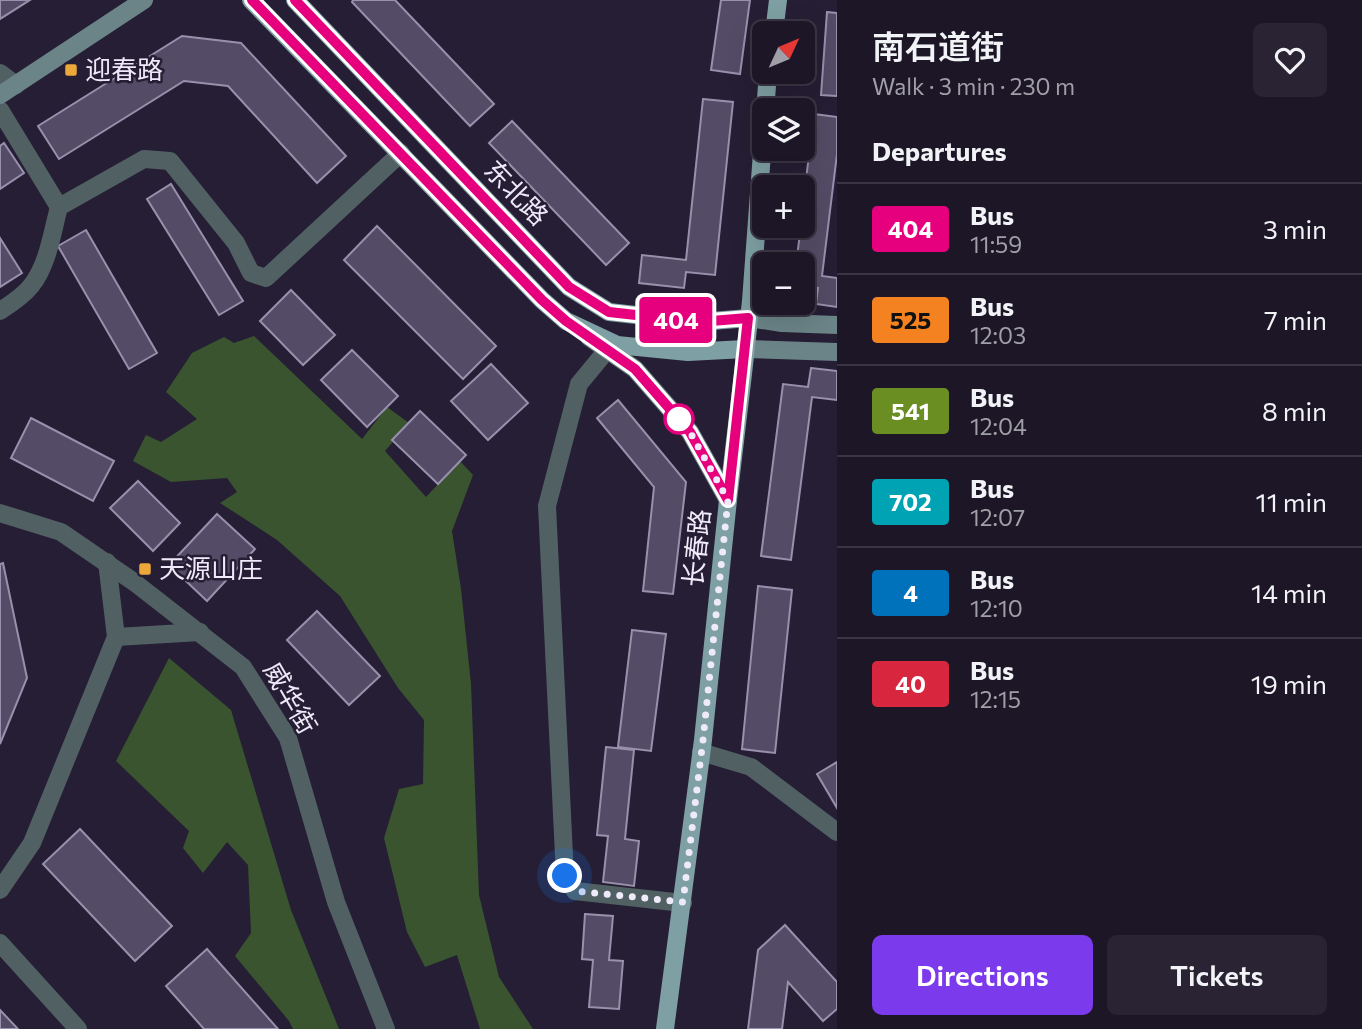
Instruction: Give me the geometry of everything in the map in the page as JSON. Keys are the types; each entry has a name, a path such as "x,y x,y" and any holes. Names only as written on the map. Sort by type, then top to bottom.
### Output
{"main road":[{"path":"0,95 144,0"},
{"name":"东北路","path":"251,0 542,300 566,321 617,345 688,352 745,349"},
{"name":"东北路","path":"295,0 569,287 609,312 699,322 748,318"},
{"path":"775,21 778,0"},
{"name":"长春路","path":"665,1029 702,752 745,349 767,84"},
{"path":"748,318 782,323 837,325"},
{"path":"566,321 635,369 690,432 728,500"},
{"path":"745,349 837,352"}],"street":[{"path":"0,73 16,85"},
{"path":"0,110 59,207"},
{"path":"0,311 31,287 42,266 59,207 144,159 170,161 236,243 251,273 267,278 401,153"},
{"path":"607,349 579,384 547,506 565,876 575,891 683,902"},
{"name":"威华街","path":"0,513 61,532 107,562 243,667 288,738 335,902 386,1029"},
{"path":"0,890 32,843 116,637 107,562"},
{"path":"116,637 200,632"},
{"path":"702,752 751,767 837,832"},
{"path":"0,943 78,1029"}],"green space":[{"path":"254,336 362,439 387,407 409,423 385,451 426,497 460,461 473,475 452,531 471,684 479,895 499,977 533,1029 480,1029 457,955 425,967 407,932 384,838 399,789 423,784 424,720 398,688 340,596 277,540 220,503 237,492 227,478 171,482 133,461 146,435 161,442 197,419 166,392 192,353 224,337 234,343"},
{"path":"169,658 231,710 291,910 339,1029 293,1029 235,956 251,933 248,865 227,842 203,873 183,848 189,831 116,761"}],"building":[{"path":"0,0 30,0 0,19"},
{"path":"353,0 395,0 494,104 470,126"},
{"path":"721,0 750,0 740,74 711,70"},
{"path":"827,12 837,13 837,96 821,95"},
{"path":"182,36 241,43 346,156 317,183 228,86 184,81 59,159 38,126"},
{"path":"703,99 733,102 715,275 686,272 684,288 639,283 642,255 686,260"},
{"path":"815,114 837,117 837,154 822,276 837,278 837,307 816,304 818,288 815,288 815,252 798,252 799,238 815,238 815,175 807,175 808,161 815,161"},
{"path":"512,121 629,243 606,265 489,143"},
{"path":"4,143 24,173 0,189 0,146"},
{"path":"171,184 243,301 219,315 147,199"},
{"path":"377,226 496,346 463,379 344,260"},
{"path":"86,230 157,353 129,369 58,246"},
{"path":"0,238 22,273 0,287"},
{"path":"291,290 335,335 303,365 260,321"},
{"path":"352,350 398,396 367,427 321,380"},
{"path":"491,364 528,403 488,440 451,401"},
{"path":"811,368 837,371 837,400 812,397 791,560 761,556 783,384 808,387"},
{"path":"618,400 686,482 673,594 643,591 654,487 597,418"},
{"path":"420,411 466,455 438,484 392,440"},
{"path":"31,418 114,461 93,501 11,458"},
{"path":"138,481 180,523 153,551 110,508"},
{"path":"217,514 255,549 207,601 169,565"},
{"path":"3,563 27,678 0,744 0,564"},
{"path":"758,586 792,590 775,753 742,749"},
{"path":"317,611 380,676 349,705 287,640"},
{"path":"632,630 666,634 651,751 618,747"},
{"path":"606,747 634,750 625,839 639,841 634,886 603,882 608,836 597,835"},
{"path":"837,762 837,808 817,774"},
{"path":"80,829 172,926 135,961 43,864"},
{"path":"585,914 613,916 609,960 623,961 619,1009 589,1007 593,960 582,959"},
{"path":"785,925 837,982 837,1009 823,1021 788,982 782,1029 748,1029 758,950"},
{"path":"207,949 278,1029 204,1029 166,986"},
{"path":"0,1010 18,1029 0,1029"}],"bus line":[{"name":"404","path":"252,0 542,300 566,321 635,369 690,432 728,500 748,318 699,322 609,312 569,287 295,0"}],"place":[{"name":"迎春路","path":"71,70"},
{"name":"天源山庄","path":"145,569"}],"route":[{"path":"565,876 575,891 683,902 728,500 690,432 676,416 679,419"}]}
